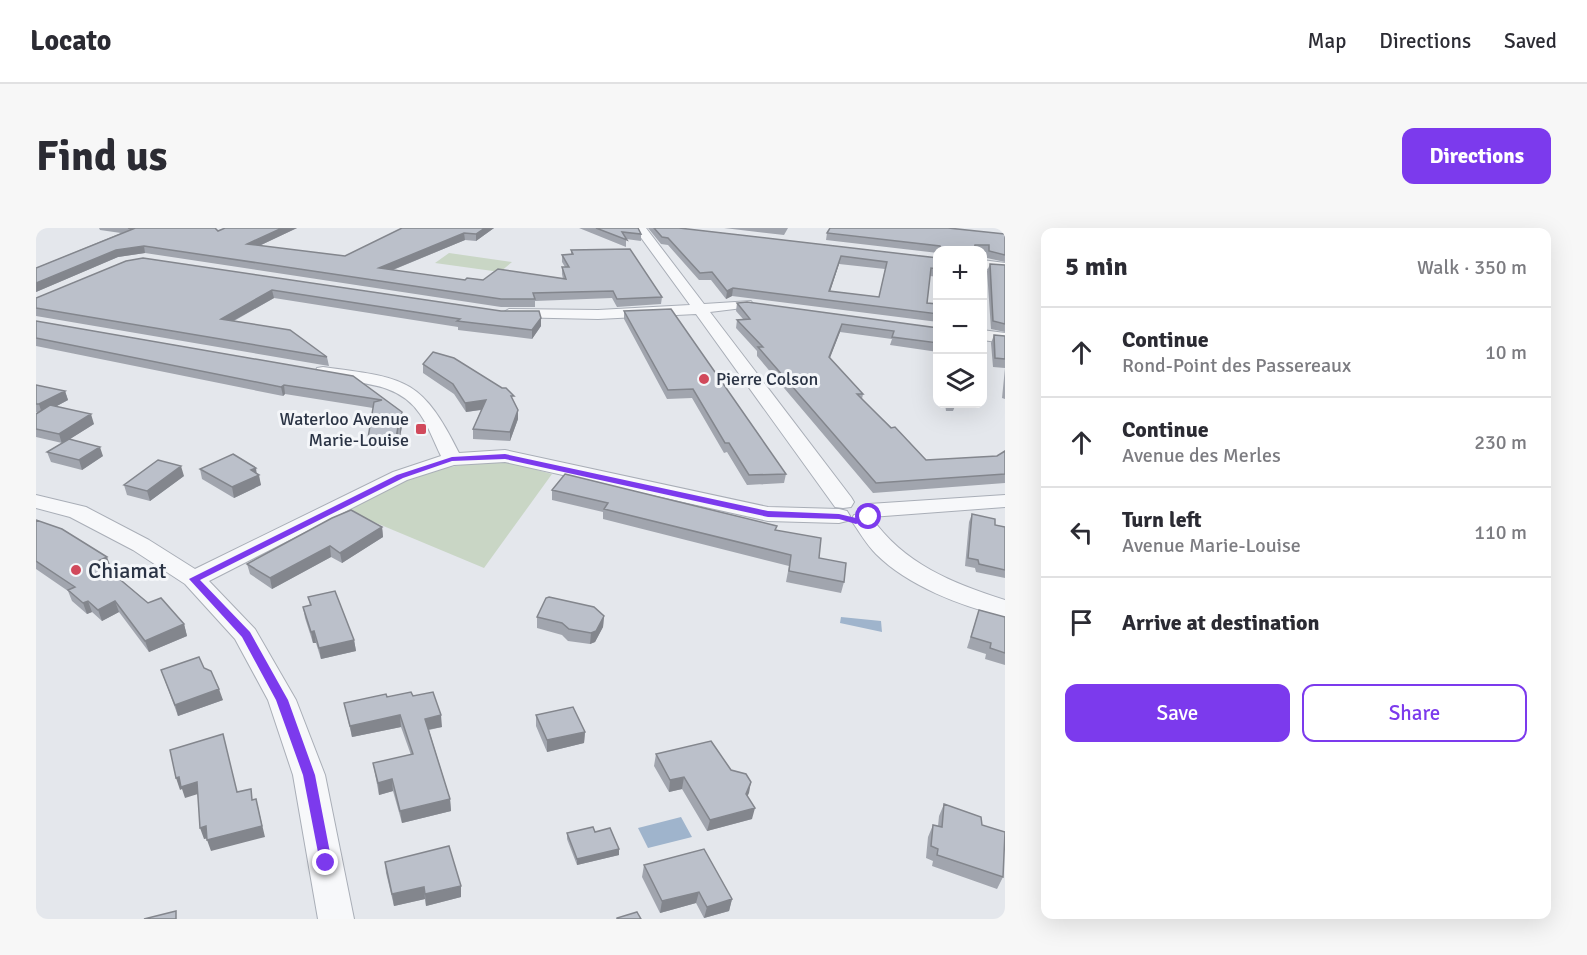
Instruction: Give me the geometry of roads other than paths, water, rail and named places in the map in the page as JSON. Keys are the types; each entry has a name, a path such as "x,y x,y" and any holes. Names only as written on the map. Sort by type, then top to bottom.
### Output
{"street":[{"path":"640,228 853,512 884,549 905,566 945,586 1005,609"},
{"path":"987,265 1005,267"},
{"path":"489,311 543,315 752,305 689,294"},
{"path":"987,336 1005,338"},
{"path":"308,369 391,384 419,400 433,420 452,459"},
{"path":"194,579 400,476 452,459 505,456 768,514 853,512 1005,501"},
{"path":"36,501 78,512 141,545 194,579 246,635 282,700 309,775 336,919"}],"water":[{"path":"841,617 881,621 882,632 840,623"},
{"path":"681,817 692,837 648,848 638,828"}],"place":[{"name":"Pierre Colson","path":"704,379"},
{"name":"Waterloo Avenue Marie-Louise","path":"421,429"},
{"name":"Chiamat","path":"76,570"}]}
